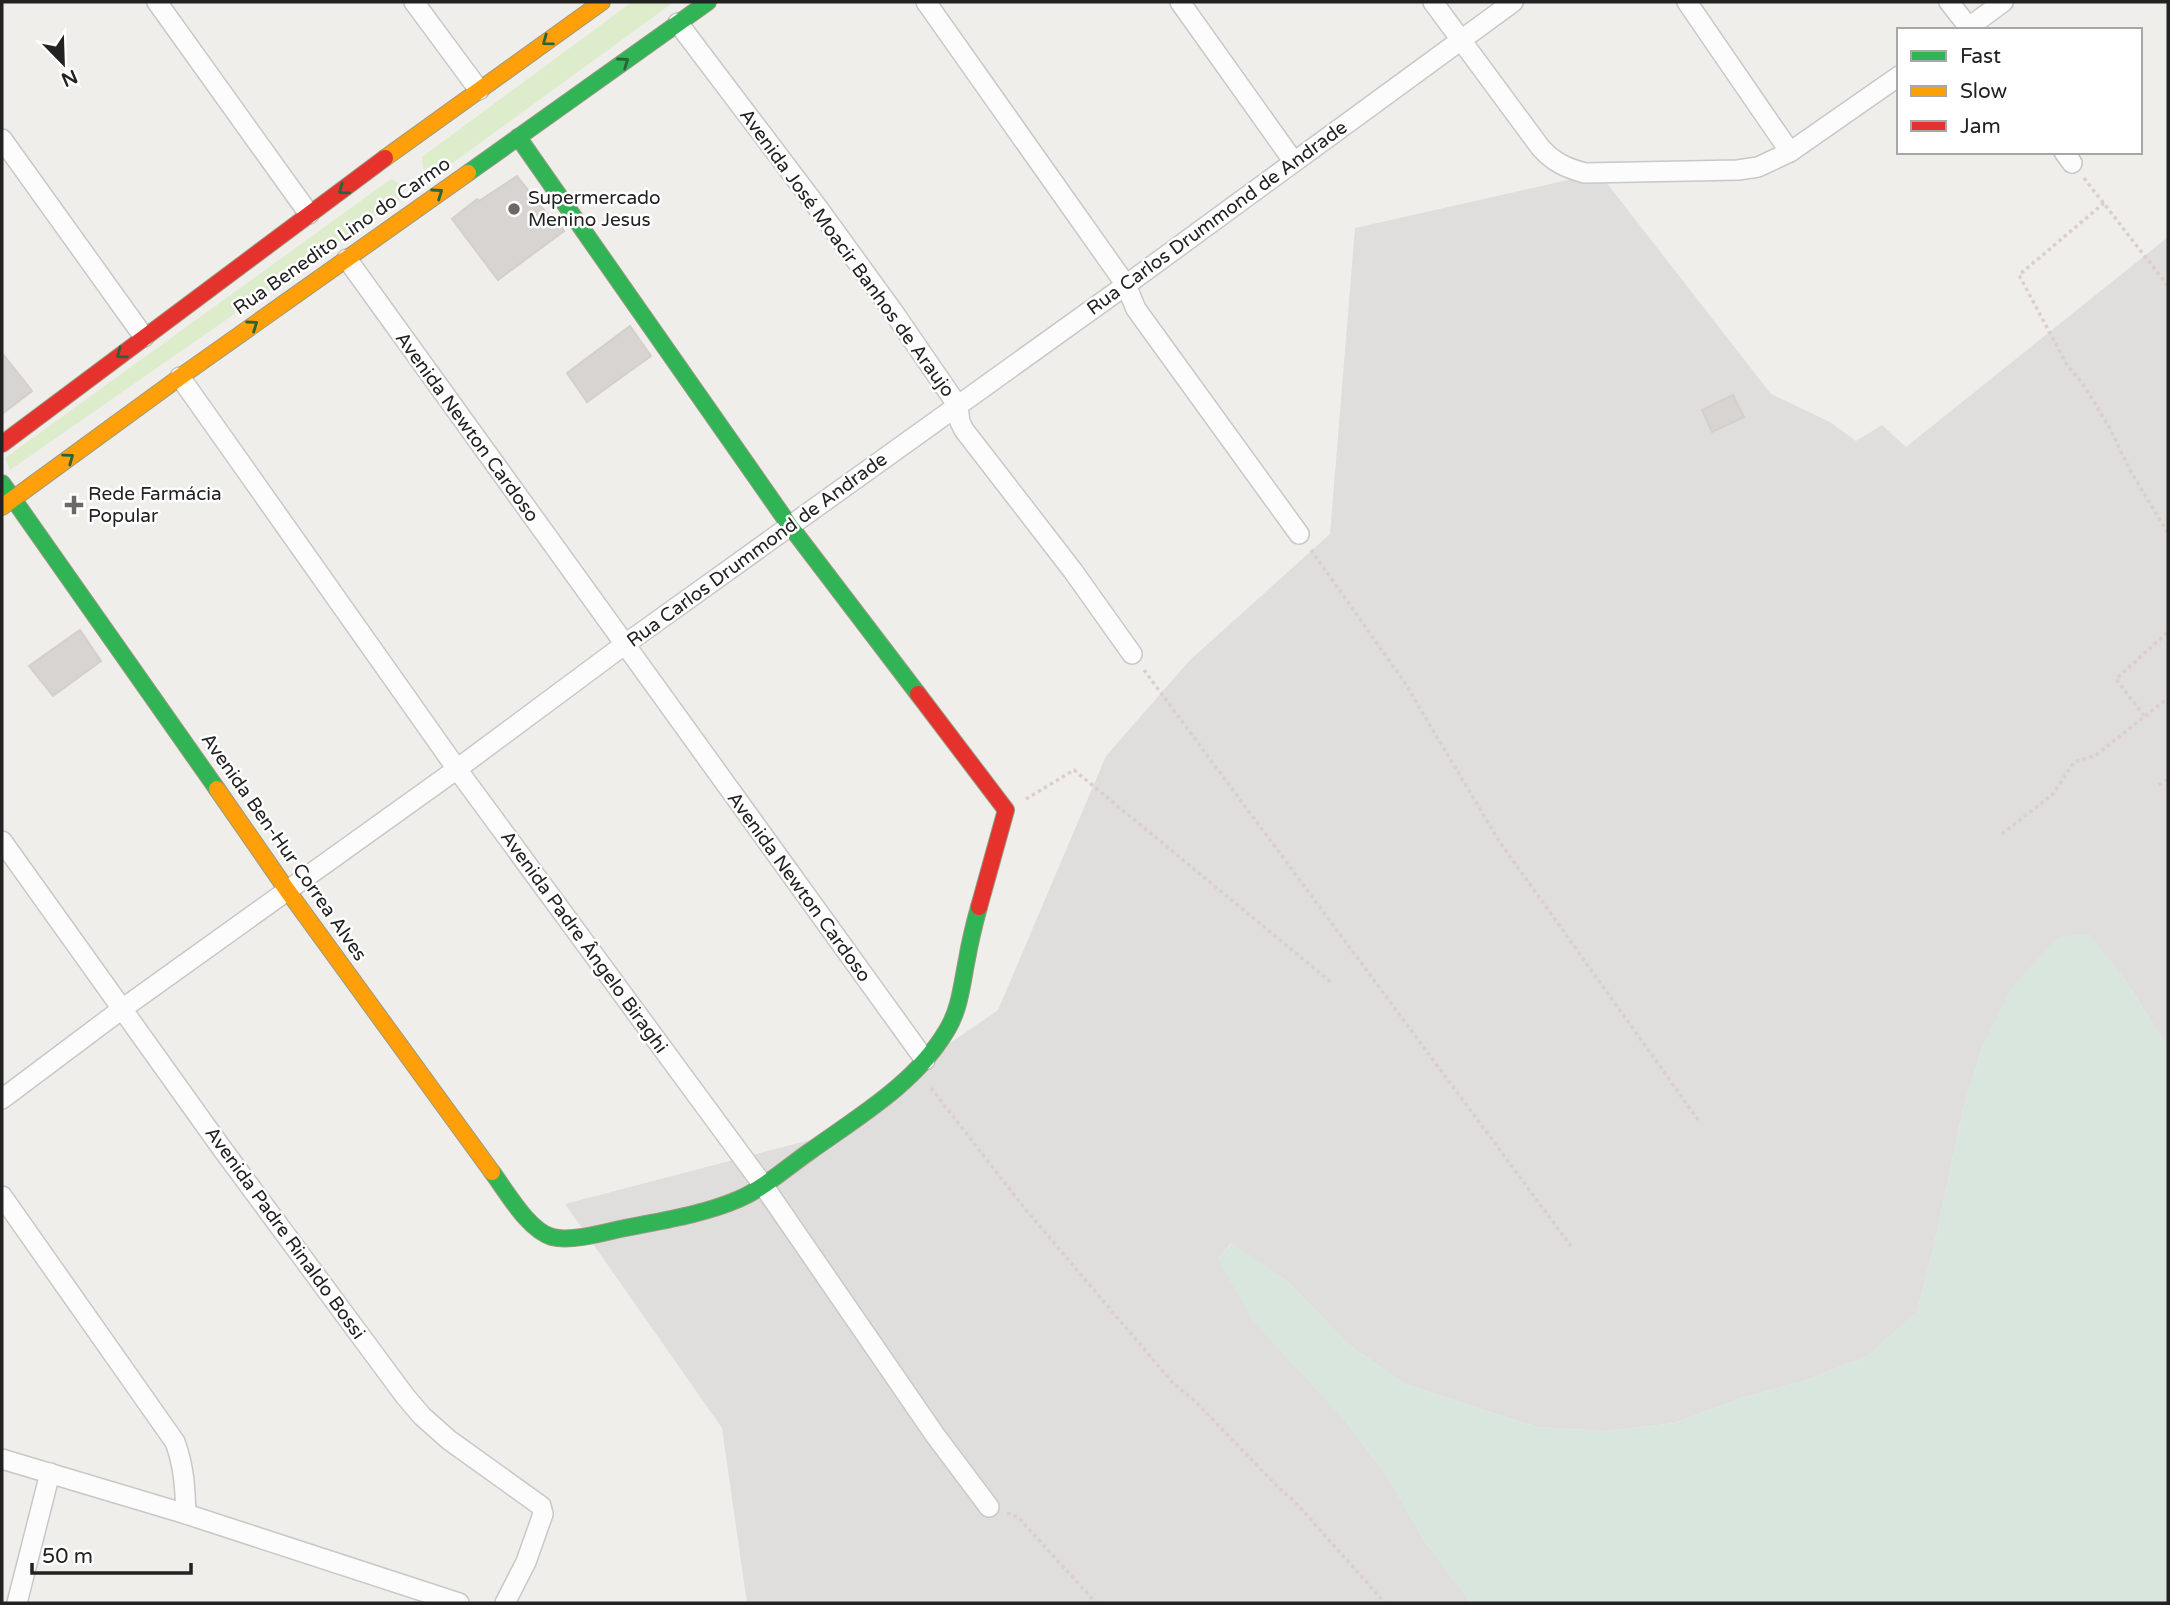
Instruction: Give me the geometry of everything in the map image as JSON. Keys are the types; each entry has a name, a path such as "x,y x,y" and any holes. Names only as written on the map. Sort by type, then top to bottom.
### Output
{"street":[{"path":"157,2 309,214"},
{"path":"414,2 479,90"},
{"name":"Rua Benedito Lino do Carmo","path":"2,444 309,214 602,2"},
{"name":"Rua Benedito Lino do Carmo","path":"8,503 180,377 708,2"},
{"path":"926,2 1125,285 1143,320 1299,534"},
{"path":"1180,2 1294,162"},
{"path":"1433,2 1540,148 1566,168 1585,173 1738,170 1758,167 1790,152 1897,77"},
{"name":"Rua Carlos Drummond de Andrade","path":"2,1099 122,1009 1513,2"},
{"path":"1687,2 1790,152"},
{"path":"1949,2 1967,28"},
{"path":"1969,28 2003,2"},
{"name":"Avenida José Moacir Banhos de Araujo","path":"678,23 843,242 958,406 964,430 1132,654"},
{"path":"518,137 790,526 1006,810"},
{"path":"2,139 144,337"},
{"name":"Avenida Newton Cardoso","path":"347,259 925,1060"},
{"name":"Avenida Padre Ângelo Biraghi","path":"180,377 457,769 763,1185 927,1424 989,1507"},
{"name":"Avenida Ben-Hur Correa Alves","path":"2,483 8,503 525,1217 543,1233 558,1238 594,1234 713,1208 737,1200 763,1185 895,1088 925,1060 947,1030 955,1012 970,942 1006,810"},
{"name":"Avenida Padre Rinaldo Bossi","path":"2,841 327,1292 414,1406 449,1440 541,1506 542,1514 526,1562 505,1603"},
{"path":"2,1196 174,1442 182,1460 186,1514"},
{"path":"2,1459 186,1514 458,1603"},
{"path":"17,1603 50,1473"}],"path":[{"path":"2068,158 2168,286"},
{"path":"2104,203 2019,275 2067,365 2083,384 2109,427 2131,472 2168,533"},
{"path":"1299,534 1402,680 1499,841 1699,1121"},
{"path":"2145,717 2116,679 2168,632"},
{"path":"1132,654 1571,1246"},
{"path":"2002,834 2053,794 2074,762 2096,755 2168,698"},
{"path":"1006,810 1074,770 1332,984"},
{"path":"2159,785 2168,779"},
{"path":"925,1060 929,1086 1026,1210 1172,1382 1194,1400 1278,1488 1295,1502 1385,1603"},
{"path":"989,1507 1018,1517 1096,1603"}],"shaded area":[{"path":"1599,173 1771,394 1830,422 1856,441 1882,425 1906,447 2168,237 2168,1047 2123,977 2089,935 1983,1045 1963,1109 1917,1312 1868,1356 1806,1380 1741,1398 1675,1423 1603,1431 1537,1427 1405,1384 1349,1345 1287,1281 1231,1243 1218,1259 1301,1371 1347,1423 1390,1481 1424,1540 1471,1603 747,1603 722,1428 565,1204 810,1140 998,1010 1106,756 1190,660 1330,534 1355,228"},
{"path":"2089,934 2123,977 2168,1047 2168,1603 1471,1603 1424,1540 1390,1481 1347,1423 1252,1320 1218,1259 1232,1243 1287,1281 1349,1345 1405,1384 1537,1427 1603,1431 1675,1423 1741,1398 1806,1380 1868,1356 1917,1312 1963,1109 1983,1045 2013,985 2059,937"}],"green space":[{"path":"632,2 674,2 436,175 423,169 422,157"},
{"path":"391,179 400,184 403,197 10,470 5,458"}],"building":[{"path":"517,176 564,231 498,280 452,219 477,199 479,201"},
{"path":"630,326 651,356 587,402 567,373"},
{"path":"2,353 32,391 2,414"},
{"path":"1733,395 1744,417 1712,432 1702,410"},
{"path":"80,630 101,661 53,696 29,666"}],"traffic: fast":[{"path":"468,173 708,2"},
{"path":"518,137 790,526 918,694"},
{"path":"2,483 217,789"},
{"path":"492,1172 526,1219 543,1233 559,1238 586,1236 680,1217 725,1205 748,1194 885,1098 903,1083 934,1049 947,1030 958,1005 979,907"}],"traffic: slow":[{"path":"385,158 602,2"},
{"path":"2,507 468,173"},
{"path":"217,789 492,1172"}],"traffic: jam":[{"path":"2,444 385,158"},
{"path":"918,694 1006,810 979,907"}],"place":[{"name":"Supermercado Menino Jesus","path":"514,209"},
{"name":"Rede Farmácia Popular","path":"74,505"}]}
